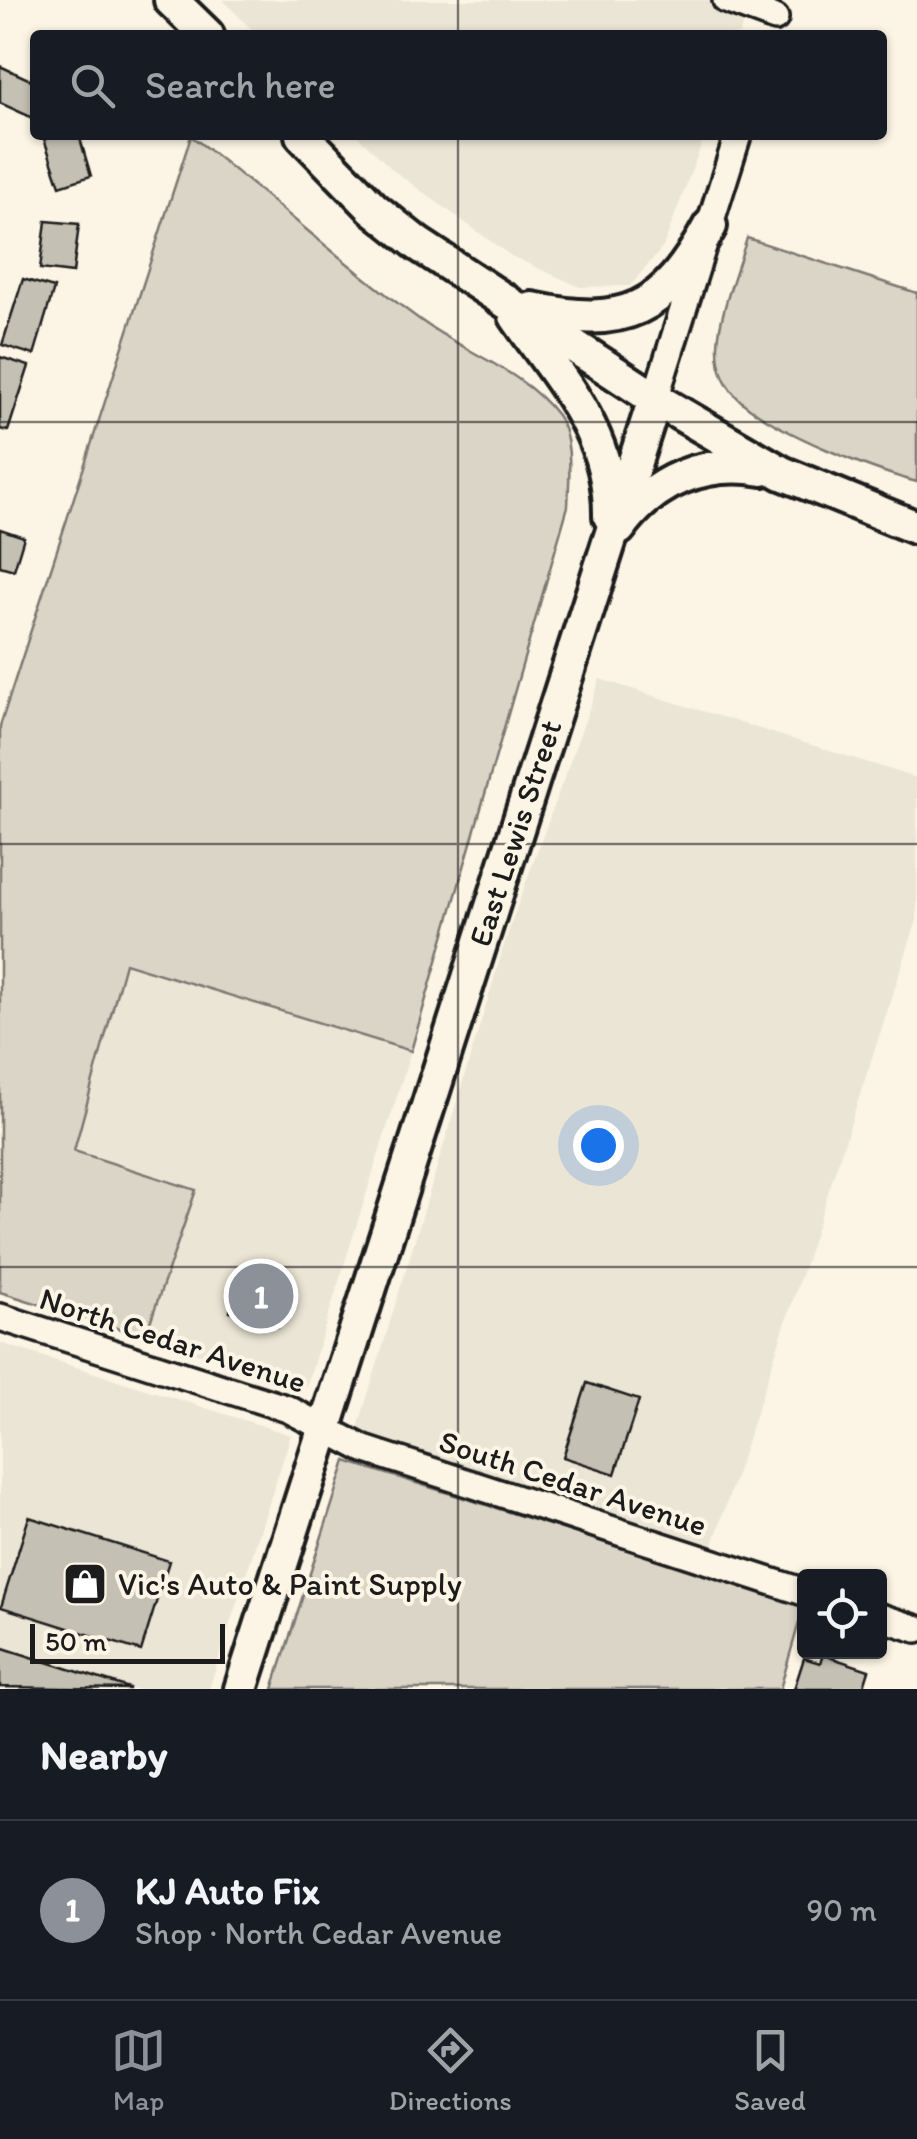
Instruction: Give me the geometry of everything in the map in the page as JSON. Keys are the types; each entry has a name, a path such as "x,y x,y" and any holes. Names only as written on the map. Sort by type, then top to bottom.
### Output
{"main road":[{"path":"170,0 202,30"},
{"path":"307,140 396,226 655,399 782,473 917,528"},
{"path":"508,304 592,320 630,311 667,288 710,226"},
{"path":"508,304 577,398 597,435 610,500 608,545"},
{"name":"East Lewis Street","path":"240,1689 655,399"},
{"path":"608,545 645,498 677,478 717,465 782,473"}],"street":[{"path":"726,0 775,18"},
{"path":"655,399 736,140"},
{"name":"North Cedar Avenue","path":"0,1317 288,1409 324,1428"},
{"name":"South Cedar Avenue","path":"324,1428 364,1450 797,1590"},
{"path":"887,1619 917,1629"}],"shaded area":[{"path":"223,0 750,0 741,30 252,30"},
{"path":"190,140 196,140 436,331 527,386 562,424 569,459 568,506 411,1051 125,963 74,1151 196,1190 145,1337 0,1292 0,726"},
{"path":"362,140 703,140 663,247 630,286 580,287 511,256 394,171"},
{"path":"747,238 917,293 917,482 851,460 802,438 759,415 732,392 720,364 719,337"},
{"path":"600,679 917,778 917,920 712,1548 357,1431 509,929"},
{"path":"126,962 411,1051 306,1387 145,1337 196,1191 74,1152"},
{"path":"0,1343 291,1435 209,1689 0,1689"},
{"path":"346,1461 797,1603 797,1630 780,1689 273,1689"}],"building":[{"path":"0,66 30,80 30,117 0,103"},
{"path":"44,140 80,140 91,176 60,186"},
{"path":"46,221 79,224 73,273 40,269"},
{"path":"23,279 54,288 34,355 2,345"},
{"path":"0,357 29,366 8,431 0,429"},
{"path":"0,529 24,537 14,570 0,566"},
{"path":"244,1266 292,1281 278,1327 230,1311"},
{"path":"587,1383 639,1400 615,1474 563,1457"},
{"name":"Vic's Auto & Paint Supply","path":"29,1517 169,1561 141,1651 1,1607"},
{"path":"0,1647 129,1688 129,1689 0,1687"},
{"path":"804,1659 820,1663 822,1659 835,1659 869,1670 863,1689 794,1689"}],"place":[{"name":"KJ Auto Fix","path":"261,1296"},
{"name":"Vic's Auto & Paint Supply","path":"85,1584"}]}
